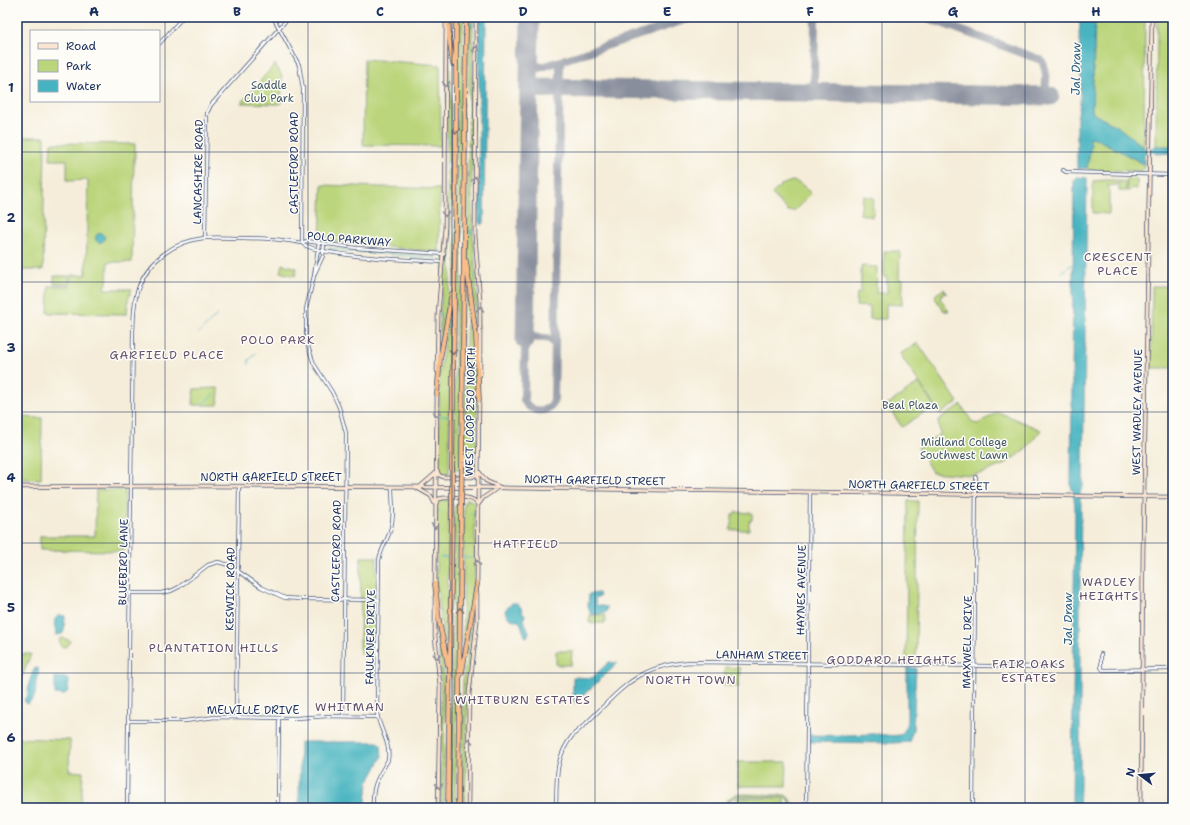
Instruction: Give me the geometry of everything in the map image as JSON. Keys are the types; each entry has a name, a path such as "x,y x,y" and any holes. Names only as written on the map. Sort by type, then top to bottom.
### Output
{"highway":[{"path":"447,17 455,78"},
{"path":"448,808 456,146 456,17"},
{"path":"458,808 467,17"},
{"path":"464,249 479,360 479,400"},
{"path":"437,394 440,359 452,293 454,271"},
{"path":"434,584 436,606 450,684"},
{"path":"459,704 464,653 477,584"}],"main road":[{"path":"438,808 440,686 435,636 434,584 438,315 445,227 447,17"},
{"name":"WEST LOOP 250 NORTH","path":"468,808 470,694 477,622 480,301 475,235 476,17"},
{"name":"WEST WADLEY AVENUE","path":"1141,808 1152,17"},
{"path":"436,472 443,477 472,477 477,474 478,471 486,481 502,488"},
{"path":"436,472 418,487 432,498 436,505"},
{"name":"NORTH GARFIELD STREET","path":"17,487 436,487 1173,497"},
{"path":"436,505 438,500 442,498 470,498 478,505 484,497 497,488"}],"street":[{"path":"160,43 183,17"},
{"name":"CASTLEFORD ROAD","path":"274,17 299,65 303,90 302,243"},
{"name":"LANCASHIRE ROAD","path":"205,238 207,113 211,105 289,17"},
{"path":"1063,170 1066,172 1102,174 1173,175"},
{"name":"BLUEBIRD LANE","path":"127,808 132,404 134,317 138,289 143,276 151,265 164,253 192,240 205,238 264,238 302,243"},
{"name":"POLO PARKWAY","path":"302,243 306,241 319,242 356,248 444,254"},
{"name":"CASTLEFORD ROAD","path":"319,242 314,276 306,309 306,341 312,360 332,392 341,412 346,438 342,716"},
{"name":"POLO PARKWAY","path":"302,243 317,250 350,255 443,262"},
{"name":"CASTLEFORD ROAD","path":"314,276 321,262 324,243"},
{"name":"MAXWELL DRIVE","path":"973,808 976,477"},
{"name":"KESWICK ROAD","path":"236,717 239,486"},
{"name":"FAULKNER DRIVE","path":"373,808 373,790 388,760 386,738 377,717 380,556 390,532 392,520 392,487"},
{"name":"HAYNES AVENUE","path":"806,808 810,492"},
{"path":"130,593 161,593 171,591 179,587 208,565 215,562 226,563 268,591 285,598 379,600"},
{"path":"1101,654 1100,667 1103,670 1173,670"},
{"name":"LANHAM STREET","path":"556,808 558,765 565,745 573,734 620,689 632,679 656,668 683,662 1053,667"},
{"name":"MELVILLE DRIVE","path":"128,721 185,721 207,717 377,717"},
{"path":"278,808 279,718"},
{"path":"127,808 271,808"}],"green space":[{"path":"458,17 463,17 460,470 454,470"},
{"path":"469,17 473,17 472,209 478,328 468,261"},
{"path":"1095,17 1145,17 1144,147 1118,127 1094,114 1092,111"},
{"path":"1157,17 1173,17 1173,153 1156,153"},
{"path":"447,41 451,83 451,162 447,162"},
{"path":"364,59 440,65 441,146 363,145"},
{"name":"Saddle Club Park","path":"275,64 282,76 281,103 241,103"},
{"path":"17,137 45,137 43,270 17,270"},
{"path":"1093,137 1144,164 1144,169 1142,171 1089,170 1087,168 1089,158 1089,138"},
{"path":"51,143 135,144 132,262 108,262 107,283 104,289 132,289 128,300 127,314 48,313 49,286 70,286 71,275 86,275 88,180 67,181 67,160 50,160"},
{"path":"447,170 451,170 451,274 440,346 440,315 447,234"},
{"path":"1127,179 1137,179 1137,189 1132,188 1127,191"},
{"path":"1117,180 1117,185 1107,186 1109,187 1109,214 1093,213 1093,181"},
{"path":"792,181 801,184 811,194 794,211 788,211 772,194 781,185"},
{"path":"1119,181 1126,182 1126,191 1119,191"},
{"path":"322,185 440,189 439,252 320,240"},
{"path":"863,196 874,198 872,217 860,214"},
{"path":"884,251 900,251 899,279 903,280 902,305 886,304 886,319 870,319 870,307 856,306 857,293 861,292 861,266 877,267 876,293 887,293 887,277 884,277"},
{"path":"282,264 297,268 295,276 280,272"},
{"path":"54,276 69,276 69,284 54,284"},
{"path":"1152,286 1173,286 1173,368 1151,368"},
{"path":"467,288 478,364 476,470 474,475 467,477 467,475 464,475"},
{"path":"944,289 947,293 946,294 945,292 940,298 949,311 944,311 935,298 936,294"},
{"path":"448,319 450,319 449,475 444,474 439,470 439,378"},
{"path":"918,343 958,402 940,414 900,354"},
{"name":"Beal Plaza","path":"919,383 934,406 902,427 887,405"},
{"path":"218,388 218,405 193,405 194,389"},
{"name":"Midland College Southwest Lawn","path":"961,405 973,423 978,424 998,412 1041,430 1027,448 1005,464 983,473 970,475 932,472 918,448 940,434 938,420"},
{"path":"17,417 42,418 41,479 17,479"},
{"path":"96,490 125,490 124,551 40,550 40,536 95,536"},
{"path":"442,499 449,501 447,642 444,642 436,581 437,506"},
{"path":"466,499 473,501 475,504 475,573 470,616 465,642 463,642 464,502 466,502"},
{"path":"908,501 918,501 916,662 906,662"},
{"path":"454,506 459,506 455,808 450,808"},
{"path":"735,512 752,513 752,520 749,521 749,530 730,530 732,525 732,514 735,514"},
{"path":"361,557 377,557 375,654 360,654"},
{"path":"473,613 474,624 468,679 465,808 461,808 463,681"},
{"path":"590,615 605,615 605,623 589,623"},
{"path":"436,616 445,680 444,808 440,808 441,685"},
{"path":"62,638 69,640 70,642 65,647 61,646 59,640"},
{"path":"556,651 572,651 571,665 556,665"},
{"path":"17,654 31,654 19,684 17,684"},
{"path":"725,667 740,668 739,687 724,686"},
{"path":"17,738 70,740 69,771 83,772 81,808 17,808"},
{"path":"738,762 787,762 786,786 738,786"},
{"path":"736,794 786,795 792,802 794,808 792,808 790,801 785,797 737,796 730,800 727,808 725,808 728,799"},
{"path":"737,798 784,798 784,808 737,808"}],"water":[{"path":"479,17 486,17 484,223 482,225 479,222"},
{"path":"1079,17 1095,17 1092,111 1094,114 1118,127 1144,147 1144,164 1093,137 1089,138 1091,145 1087,168 1077,169 1077,119 1080,103 1081,68"},
{"path":"1155,146 1173,146 1173,153 1155,153"},
{"path":"1077,177 1087,178 1083,487 1080,492 1080,786 1079,808 1072,808 1075,506 1071,485 1074,181"},
{"path":"100,233 105,238 100,243 95,238"},
{"path":"599,593 600,596 595,598 596,605 607,607 606,612 592,614 590,613 588,606 589,594"},
{"path":"512,603 518,604 523,614 525,614 524,620 529,632 527,637 525,636 520,622 510,619 507,616 505,610"},
{"path":"60,615 65,616 64,631 62,634 57,635 55,619"},
{"path":"609,662 618,663 575,703 573,697 573,677 592,678"},
{"path":"38,668 39,673 36,681 35,694 33,699 27,704 24,700 28,695 29,683 34,669"},
{"path":"907,668 916,668 913,730 909,742 810,742 810,735 875,734 894,736 902,734 907,726"},
{"path":"55,677 69,680 68,691 64,695 55,694"},
{"path":"378,742 381,745 382,757 368,783 366,802 363,805 299,802 300,743"}],"waterway":[{"path":"472,23 473,23 473,26 471,26 472,23"},
{"path":"447,74 447,79"},
{"path":"447,94 450,94 448,96 447,94"},
{"path":"473,119 473,124"},
{"path":"447,135 447,142"},
{"name":"Jal Draw","path":"1139,149 1142,151 1173,149"},
{"path":"447,162 451,162 451,170 447,170 447,162"},
{"path":"447,187 447,192"},
{"path":"447,211 447,216"},
{"path":"470,230 473,230 473,233 470,233 470,230"},
{"path":"306,244 316,246"},
{"path":"328,248 438,258"},
{"path":"445,260 445,252 448,252"},
{"path":"318,263 320,253"},
{"path":"1061,272 1073,264"},
{"path":"199,333 217,315"},
{"path":"458,326 460,326 459,327 458,326"},
{"path":"469,326 471,326 470,328 469,328 469,326"},
{"path":"249,364 249,360 256,353"},
{"path":"202,405 216,392"},
{"path":"440,416 450,416"},
{"path":"465,417 473,417"},
{"path":"438,511 439,511 439,513 438,513 438,511"},
{"path":"472,513 474,514 474,515 472,515 472,513"},
{"path":"440,557 448,558"},
{"path":"463,558 472,558"},
{"path":"437,634 439,634 437,637 437,634"},
{"path":"470,634 472,634 472,635 470,635 470,634"},
{"path":"308,808 311,806 312,802"},
{"path":"334,803 337,807 348,808"}],"taxiway":[{"path":"529,78 531,72 536,69 694,17"},
{"path":"815,17 814,83 816,89 823,93"},
{"path":"925,17 1041,60 1045,70 1045,86 1041,93 1033,96"},
{"path":"529,59 534,65 542,67"},
{"path":"525,340 524,400 527,405 535,410 545,410 552,404 554,399 560,67 565,59"},
{"path":"529,78 532,85 538,88"},
{"path":"804,92 811,89 814,83"},
{"path":"525,329 531,337 549,339 555,345"}],"runway":[{"path":"525,340 530,17"},
{"path":"538,88 1050,96"}],"district":[{"name":"CRESCENT PLACE","path":"1118,264"},
{"name":"POLO PARK","path":"278,340"},
{"name":"GARFIELD PLACE","path":"167,355"},
{"name":"HATFIELD","path":"526,544"},
{"name":"WADLEY HEIGHTS","path":"1109,589"},
{"name":"PLANTATION HILLS","path":"214,648"},
{"name":"GODDARD HEIGHTS","path":"892,660"},
{"name":"FAIR OAKS ESTATES","path":"1029,671"},
{"name":"NORTH TOWN","path":"691,680"},
{"name":"WHITBURN ESTATES","path":"523,700"},
{"name":"WHITMAN","path":"350,707"}]}
